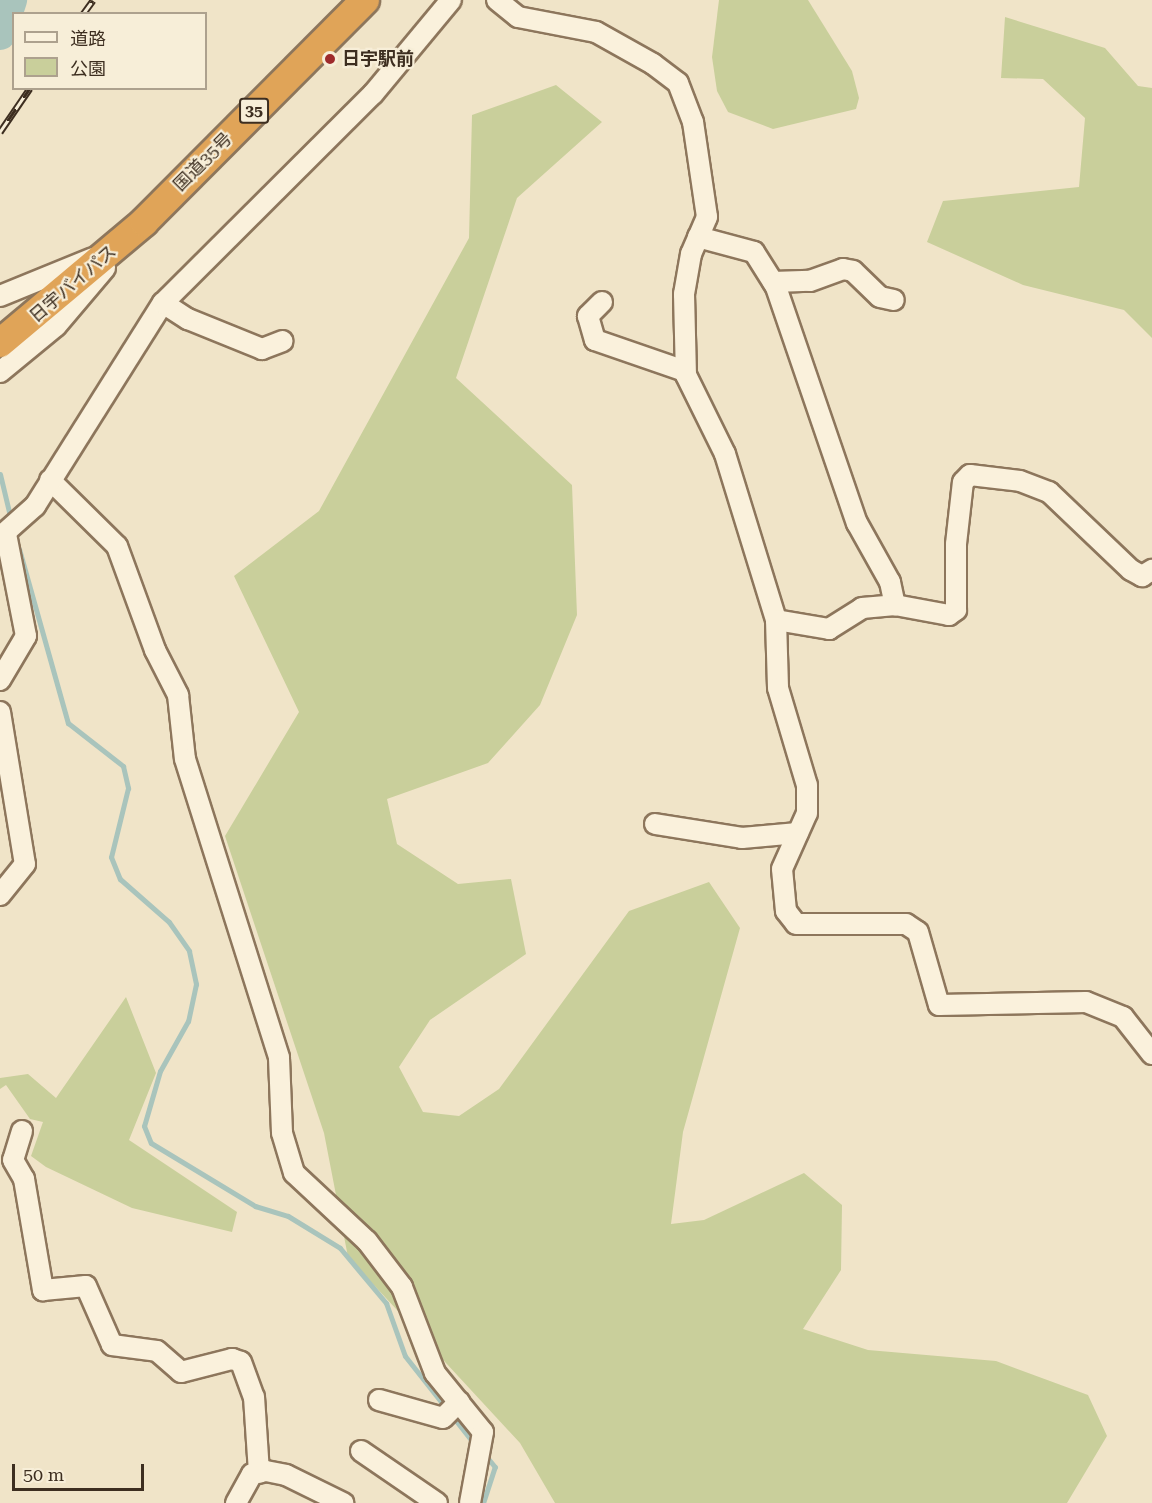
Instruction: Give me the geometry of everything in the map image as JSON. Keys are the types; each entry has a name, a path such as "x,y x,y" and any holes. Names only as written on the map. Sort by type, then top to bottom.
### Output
{"highway":[{"name":"国道35号","path":"144,222 365,0"},
{"name":"日宇バイパス","path":"10,336 144,222"}],"street":[{"path":"0,680 26,636 9,531 50,480 163,303 373,94 451,0"},
{"path":"497,0 518,16 596,32 678,83 703,168 707,217 698,237 684,294 685,371 725,454 776,620 778,688 807,785 807,813 783,869 783,899 796,924 906,924 918,932 939,1005 1086,1002 1123,1017 1152,1054"},
{"path":"0,372 56,326 144,222"},
{"path":"698,237 744,246 773,282 802,350 857,523 890,582 895,606"},
{"path":"0,296 29,282 112,250"},
{"path":"773,282 810,281 843,269 853,271 880,297 894,300"},
{"path":"602,302 588,316 595,340 685,371"},
{"path":"163,303 188,319 262,349 283,341"},
{"path":"776,620 829,629 862,609 895,606 949,615 956,610 956,544 963,482 970,475 1020,481 1049,492 1131,570 1142,576 1152,570"},
{"path":"50,480 117,546 155,650 178,695 185,759 279,1058 282,1133 294,1173 367,1241 402,1287 435,1373 453,1408 483,1437 470,1503"},
{"path":"0,711 25,864 0,896"},
{"path":"655,824 742,838 798,833"},
{"path":"22,1131 13,1160 24,1179 43,1290 86,1286 112,1345 157,1351 181,1372 232,1359 241,1362 254,1397 259,1473"},
{"path":"379,1400 453,1408"},
{"path":"361,1452 437,1503"},
{"path":"236,1503 242,1486 259,1473 286,1475 343,1503"}],"green space":[{"path":"719,0 808,0 852,71 859,98 856,109 773,129 728,112 717,91 712,57"},
{"path":"1005,17 1105,48 1138,86 1152,88 1152,338 1124,310 1023,285 927,242 943,201 1079,187 1085,118 1043,79 1001,78"},
{"path":"556,85 602,122 517,198 456,378 572,485 577,615 540,705 488,763 387,799 397,844 458,884 511,879 526,954 430,1020 399,1067 423,1112 459,1116 499,1089 629,911 709,882 740,928 683,1132 671,1224 704,1220 804,1173 842,1205 841,1270 803,1329 868,1350 996,1361 1088,1395 1107,1436 1067,1503 555,1503 520,1443 348,1257 324,1133 225,836 299,712 234,576 319,511 469,238 472,115"},
{"path":"126,997 156,1073 129,1140 237,1212 232,1232 132,1208 46,1167 31,1156 43,1122 30,1119 6,1085 0,1089 0,1078 28,1074 56,1098"}],"waterway":[{"path":"0,34 11,0"},
{"path":"0,474 11,520"},
{"path":"19,549 68,723 123,766 128,788 111,857 120,879 169,922 189,951 196,984 188,1021 160,1071 144,1126 151,1143 255,1206 288,1216 340,1248 386,1303 405,1356 475,1445"},
{"path":"483,1503 495,1467 484,1454"}],"railway":[{"path":"84,12 93,0"},
{"path":"0,132 29,90"}],"place":[{"name":"日宇駅前","path":"330,59"}]}
